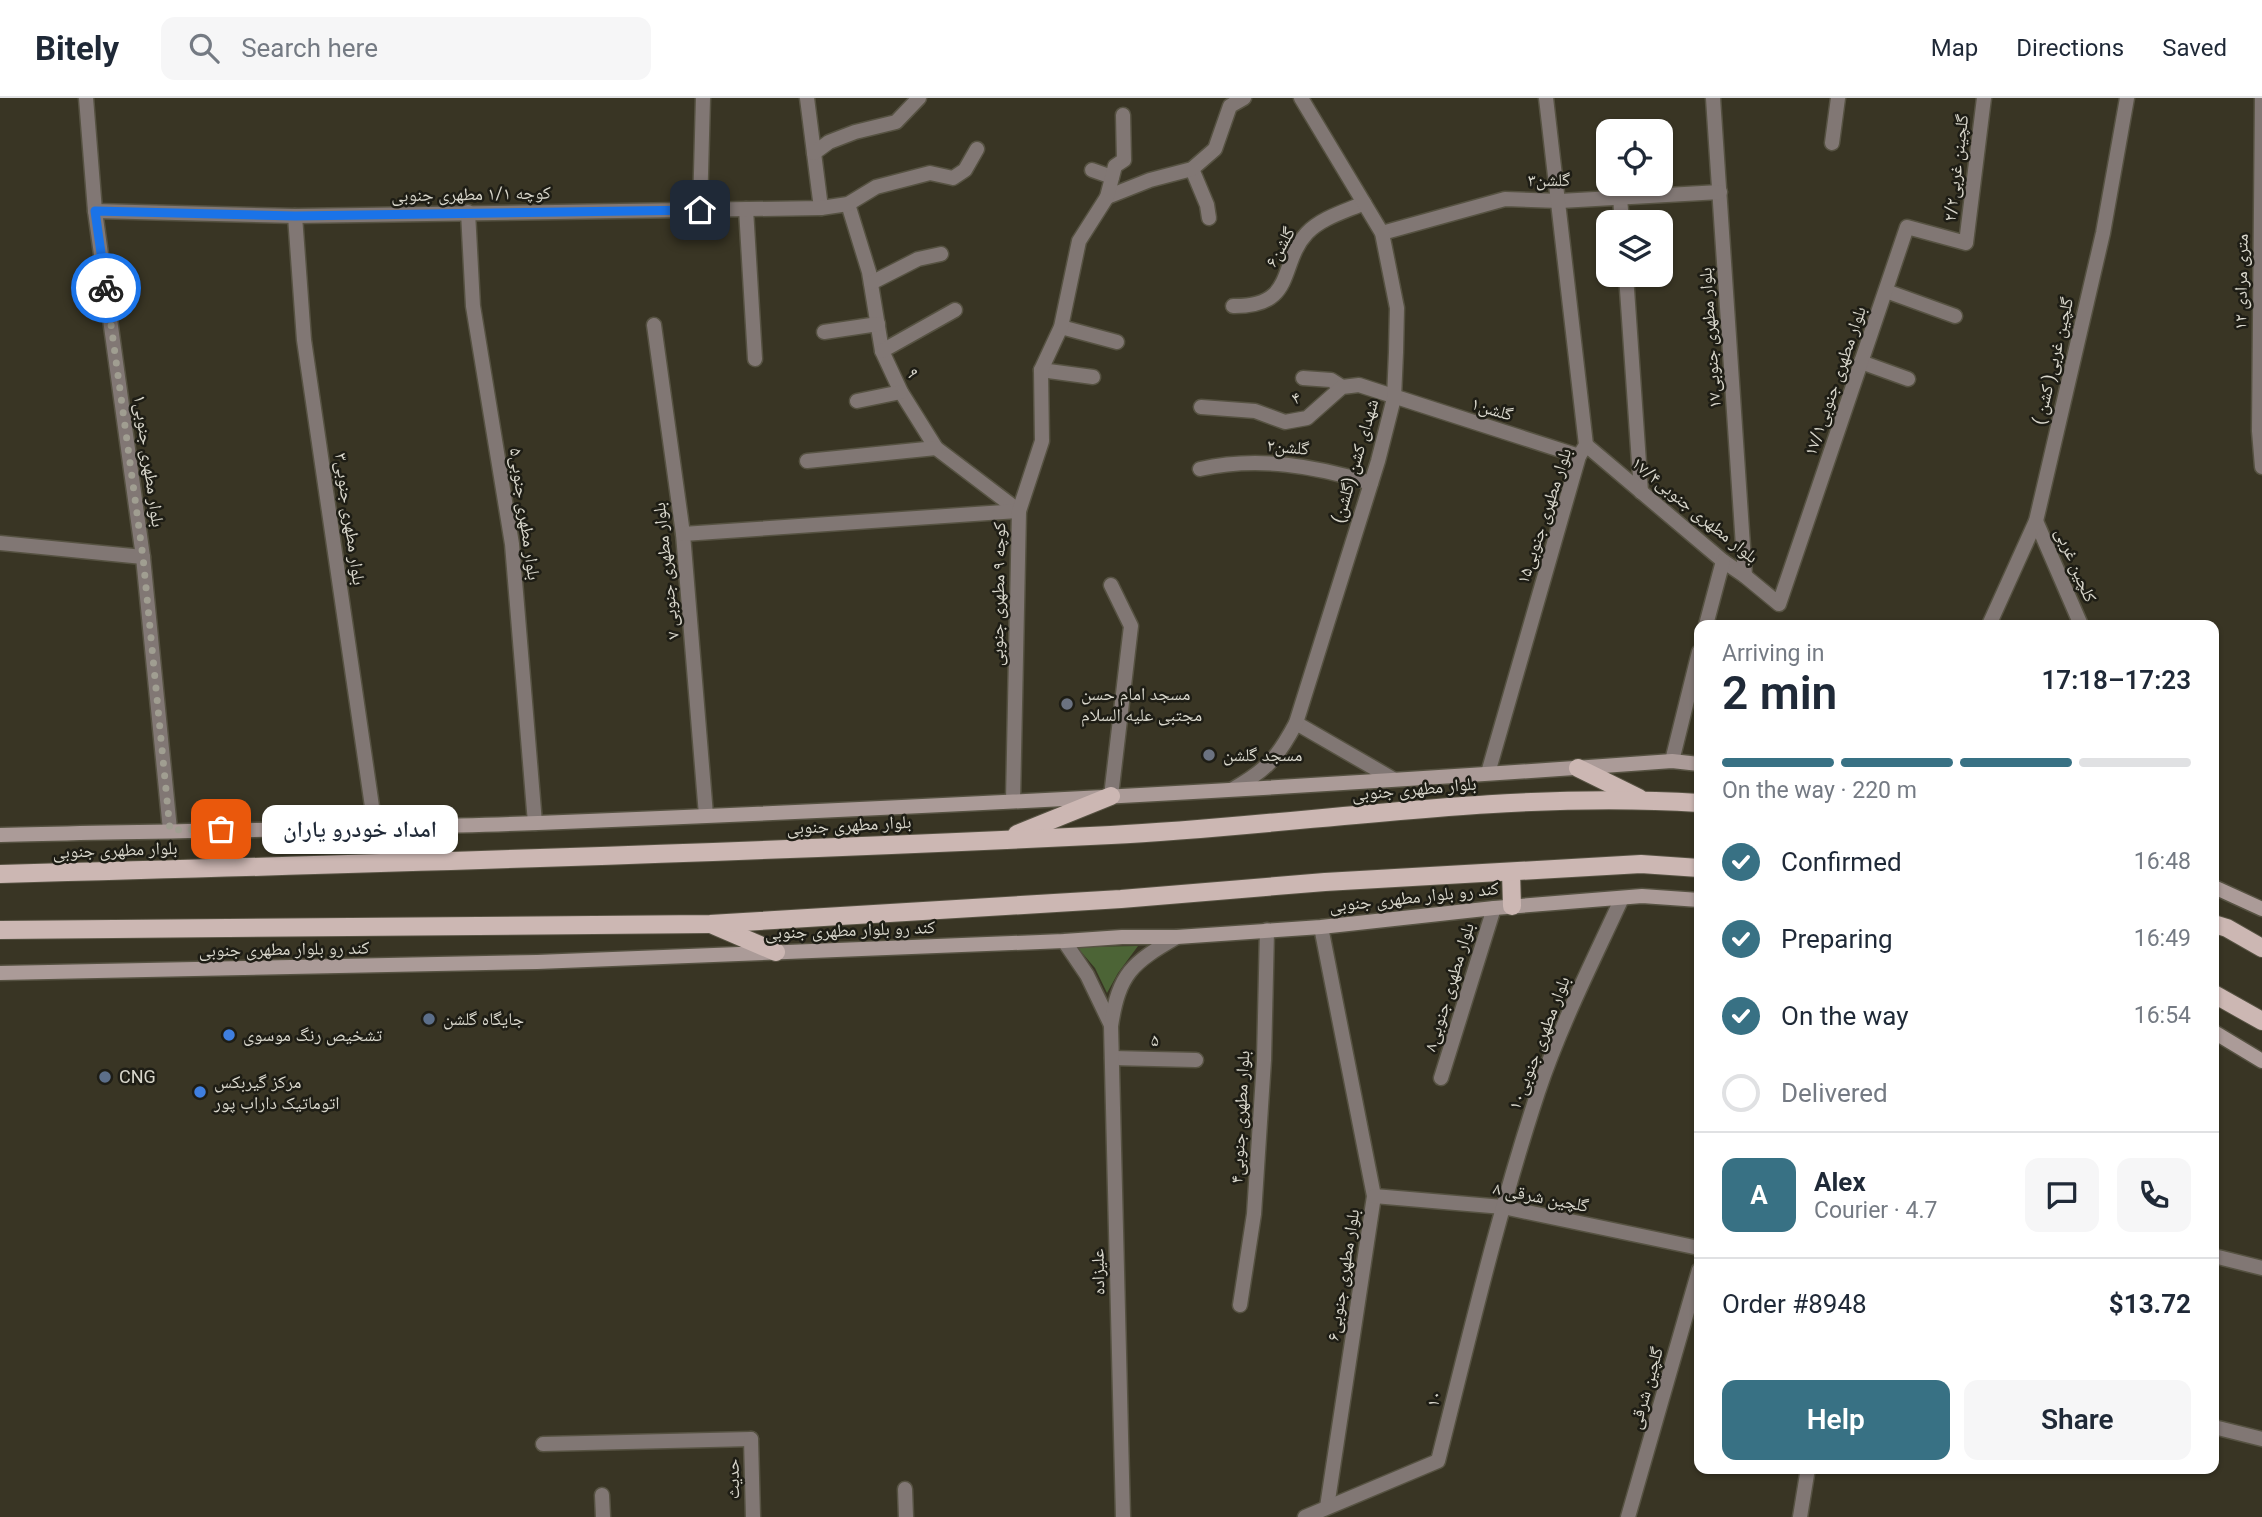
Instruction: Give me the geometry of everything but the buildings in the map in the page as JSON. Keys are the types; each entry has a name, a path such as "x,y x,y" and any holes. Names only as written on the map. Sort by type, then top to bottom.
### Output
{"main road":[{"path":"0,835 535,823 883,810 1671,761 1694,763"},
{"path":"1578,768 1642,799"},
{"path":"1006,839 1111,796"},
{"name":"بلوار مطهری جنوبی","path":"0,874 535,860 1117,834 1513,802 1642,799 1694,803"},
{"path":"0,930 710,924 1641,864 1694,868"},
{"path":"1511,872 1512,906"},
{"path":"2219,889 2262,909"},
{"name":"کند رو بلوار مطهری جنوبی","path":"0,973 537,962 1064,942 1321,927 1512,906 1642,896 1694,900"},
{"path":"710,924 776,952"},
{"path":"2219,926 2262,948"},
{"path":"2219,997 2262,1021"},
{"path":"2219,1035 2262,1061"}],"street":[{"name":"۱بلوار مطهری جنوبی","path":"86,98 95,211 143,557 170,830"},
{"path":"700,210 704,98"},
{"path":"807,98 821,208"},
{"path":"814,153 829,142 855,132 897,122 919,98"},
{"path":"1107,197 1150,180 1192,169 1215,149 1230,106 1244,98"},
{"name":"شهدای کشن (گلشن)","path":"1233,789 1256,776 1280,752 1296,723 1371,484 1394,398 1397,308 1382,233 1301,98"},
{"name":"بلوار مطهری جنوبی۱۵","path":"1488,772 1583,451 1560,201 1546,98"},
{"name":"بلوار مطهری جنوبی۱۷","path":"1713,98 1745,576"},
{"path":"1832,143 1838,98"},
{"name":"گلچینن غربی۲/۲","path":"1966,243 1984,98"},
{"name":"گلچین غربی( کشن )","path":"1991,620 2036,521 2103,233 2127,98"},
{"name":"۱۲ متری مرادی","path":"2262,98 2262,467"},
{"name":"کوچه ۹ مطهری جنوبی","path":"1013,800 1020,511 1042,441 1041,370 1060,327 1079,241 1107,197 1115,166 1124,160 1123,115"},
{"path":"848,204 876,187 930,173 953,178 965,170 977,149"},
{"path":"1192,169 1207,205 1209,218"},
{"path":"1091,170 1112,177"},
{"name":"گلشن۳","path":"1382,233 1504,199 1560,201 1720,192"},
{"path":"1620,198 1621,210"},
{"name":"گلشن۶","path":"1233,306 1261,302 1276,293 1306,234 1324,220 1364,203"},
{"name":"کوچه ۱/۱ مطهری جنوبی","path":"95,211 295,216 821,208 848,204"},
{"name":"۹","path":"848,204 871,283 883,351 901,392 936,448 1020,511"},
{"path":"746,209 755,359"},
{"name":"۵بلوار مطهری جنوبی","path":"468,212 473,306 512,544 535,823"},
{"name":"بلوار مطهری جنوبی۳","path":"295,216 304,341 374,827"},
{"name":"بلوار مطهری جنوبی۱۷/۱","path":"1779,604 1907,227 1966,243"},
{"path":"871,283 918,259 941,254"},
{"path":"1627,287 1641,492"},
{"path":"1886,291 1955,316"},
{"path":"883,351 955,310"},
{"path":"824,332 878,324"},
{"name":"۷ بلوار مطهری جنوبی","path":"654,325 683,534 706,815"},
{"path":"1060,327 1117,342"},
{"path":"1861,362 1908,379"},
{"path":"1041,370 1093,377"},
{"path":"1303,378 1331,380 1342,387 1359,385 1394,398"},
{"name":"۴","path":"1201,407 1255,411 1285,422 1307,418 1342,387"},
{"path":"857,401 901,392"},
{"name":"گلشن۱","path":"1394,398 1583,451"},
{"path":"807,461 936,448"},
{"name":"بلوار مطهری جنوبی۱۷/۴","path":"1583,451 1641,492 1779,604"},
{"name":"گلشن۲","path":"1200,469 1228,463 1278,464 1325,470 1371,484"},
{"path":"683,534 1020,511"},
{"name":"کلچین غربی","path":"2036,521 2079,620"},
{"path":"0,542 143,557"},
{"path":"1707,620 1723,561"},
{"path":"1111,585 1131,626 1111,796"},
{"path":"1671,761 1694,671"},
{"path":"1296,723 1393,779"},
{"name":"بلوار مطهری جنوبی۱۰","path":"1503,1207 1539,1090 1622,898"},
{"name":"۸بلوار مطهری جنوبی","path":"1441,1078 1494,908"},
{"name":"بلوار مطهری جنوبی۶","path":"1321,927 1374,1196 1327,1507"},
{"name":"بلوار مطهری جنوبی۴","path":"1240,1305 1254,1214 1264,1060 1267,930"},
{"name":"علیزاده","path":"1123,1517 1111,1026 1119,988 1129,971 1143,956 1177,937"},
{"name":"علیزاده","path":"1064,942 1087,975 1111,1026"},
{"name":"۵","path":"1112,1058 1196,1060"},
{"name":"۸ گلچین شرقی","path":"1374,1196 1503,1207 1694,1247"},
{"name":"۱۰","path":"1305,1517 1438,1461 1503,1207"},
{"path":"2219,1257 2262,1268"},
{"name":"گلچین شرقی","path":"1628,1517 1694,1304"},
{"path":"2219,1428 2262,1438"},
{"name":"حدیث","path":"543,1444 751,1439 753,1517"},
{"path":"1800,1517 1807,1474"},
{"path":"905,1489 906,1517"},
{"path":"602,1495 603,1517"}],"green space":[{"path":"1138,946 1107,993 1095,968 1077,947"}],"way so far":[{"path":"106,288 143,557 170,830 221,829"}],"place":[{"name":"مسجد امام حسن مجتبی علیه السلام","path":"1067,704"},
{"name":"مسجد گلشن","path":"1209,755"},
{"name":"امداد خودرو یاران","path":"221,829"},
{"name":"جایگاه گلشن","path":"429,1019"},
{"name":"تشخیص رنگ موسوی","path":"229,1035"},
{"name":"CNG","path":"105,1077"},
{"name":"مرکز گیربکس اتوماتیک داراب پور","path":"200,1092"}],"route":[{"path":"106,288 95,211 295,216 700,210"}]}
